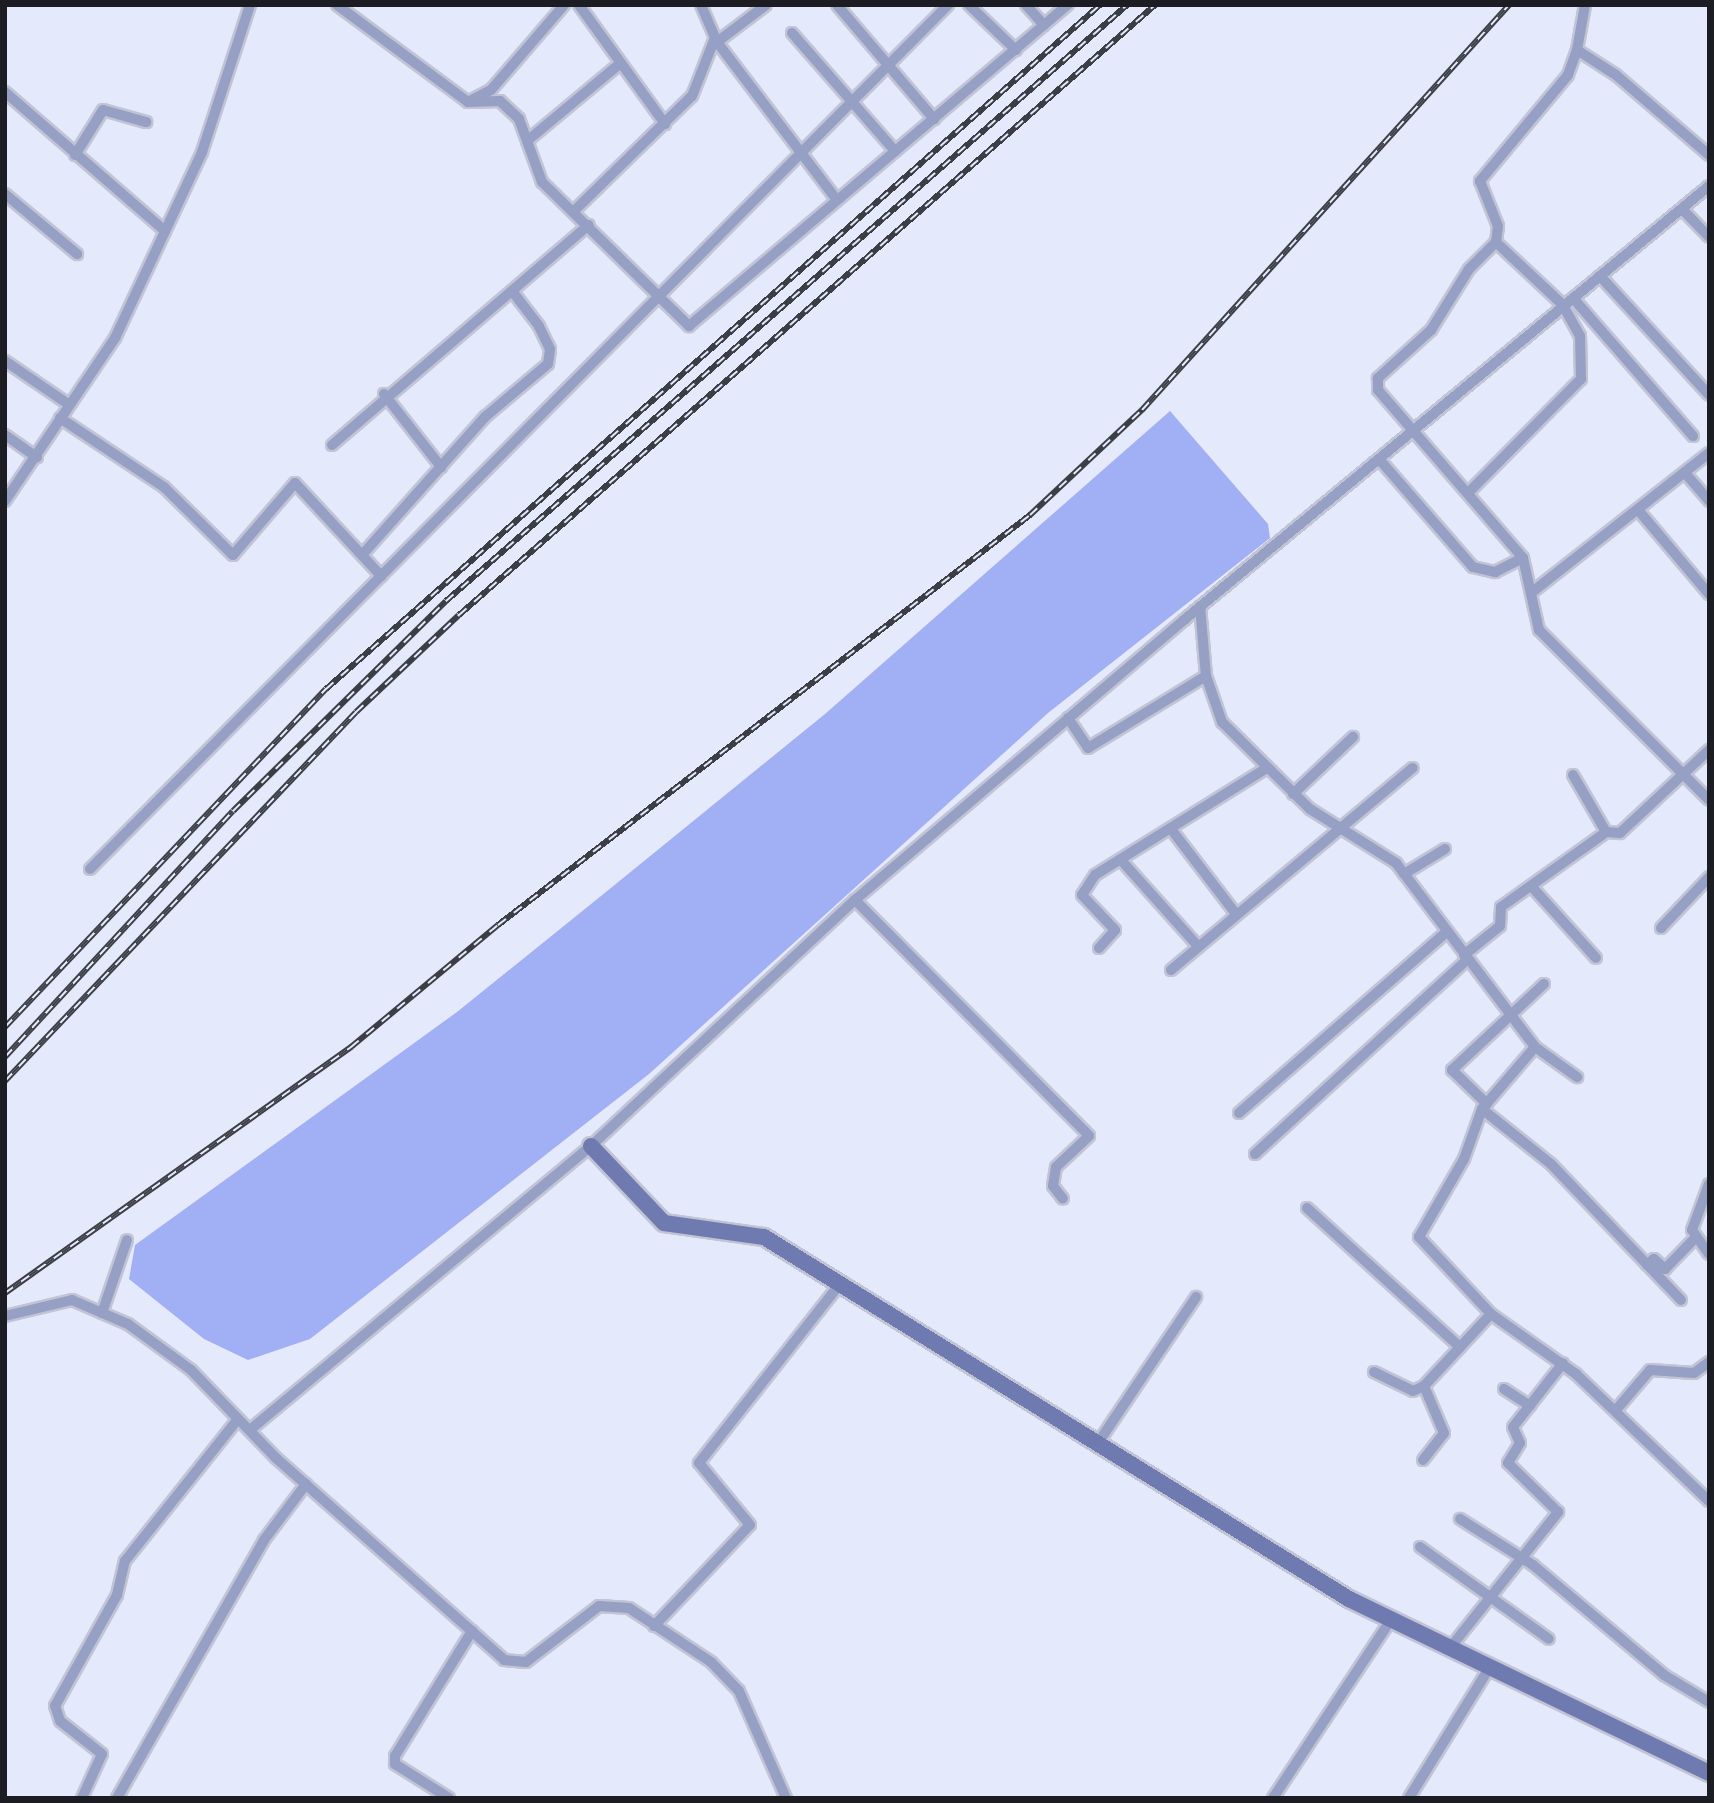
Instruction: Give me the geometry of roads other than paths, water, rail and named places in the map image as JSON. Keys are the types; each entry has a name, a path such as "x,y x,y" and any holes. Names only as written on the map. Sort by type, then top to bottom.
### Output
{"street":[{"path":"5,501 37,457 68,404 116,338 202,152 250,5"},
{"path":"337,5 468,102 500,101 519,119 542,182 575,210 689,326 1068,5"},
{"path":"468,102 491,89 564,5"},
{"path":"579,5 617,66 665,124"},
{"path":"701,5 716,40 837,200"},
{"path":"575,210 692,96 716,40 766,5"},
{"path":"837,5 934,119"},
{"path":"90,869 948,5"},
{"path":"968,5 1016,50"},
{"path":"1026,5 1044,25"},
{"path":"1585,5 1577,50 1568,75 1480,181 1497,226 1496,242 1469,268 1452,305 1431,330 1378,378 1378,390 1416,428 1523,558 1539,630 1681,776 1709,800"},
{"path":"792,33 895,151"},
{"path":"1577,50 1616,75 1709,155"},
{"path":"527,141 617,66"},
{"path":"5,92 165,231"},
{"path":"75,155 103,110 146,122"},
{"path":"250,1430 591,1146 855,900 1200,606 1709,186"},
{"path":"5,194 76,254"},
{"path":"1683,210 1709,237"},
{"path":"332,445 384,394 589,225"},
{"path":"1470,491 1581,379 1580,336 1563,305 1496,242"},
{"path":"1600,276 1709,395"},
{"path":"362,555 485,417 548,365 550,349 539,326 512,291"},
{"path":"1573,298 1693,436"},
{"path":"5,361 68,404"},
{"path":"384,394 441,467"},
{"path":"60,418 164,487 233,555 295,483 381,576"},
{"path":"5,435 37,457"},
{"path":"1531,593 1639,511 1709,453"},
{"path":"1379,459 1473,566 1495,572 1523,558"},
{"path":"1685,473 1709,500"},
{"path":"1639,511 1709,594"},
{"path":"1200,606 1206,676 1222,722 1265,769 1293,794 1404,874 1445,933 1535,1047 1577,1077"},
{"path":"1069,718 1088,748 1206,676"},
{"path":"1293,794 1353,737"},
{"path":"1255,1154 1500,926 1501,907 1533,888 1606,832 1620,833 1709,750"},
{"path":"1171,970 1413,768"},
{"path":"1099,948 1115,930 1082,891 1121,860 1265,769"},
{"path":"1573,775 1606,832"},
{"path":"1171,829 1236,914"},
{"path":"1404,874 1445,849"},
{"path":"1121,860 1198,946"},
{"path":"1661,928 1709,877"},
{"path":"1533,888 1596,958"},
{"path":"855,900 1089,1136 1056,1167 1053,1186 1063,1199"},
{"path":"1239,1113 1445,933"},
{"path":"1544,985 1452,1070 1484,1107 1552,1164 1681,1300"},
{"path":"1535,1047 1484,1107 1464,1159 1419,1230 1491,1314 1563,1363 1616,1410 1709,1501"},
{"path":"591,1146 664,1223 764,1237 1391,1620 1709,1773"},
{"path":"1709,1184 1692,1230 1709,1254"},
{"path":"1307,1208 1460,1347"},
{"path":"1647,1265 1654,1259 1665,1269 1696,1237"},
{"path":"102,1313 127,1240"},
{"path":"654,1626 750,1525 699,1463 840,1284"},
{"path":"1098,1443 1196,1297"},
{"path":"5,1316 72,1300 102,1313 191,1370 306,1484 503,1660 526,1662 599,1606 629,1608 711,1662 738,1691 786,1798"},
{"path":"1374,1372 1413,1391 1424,1386 1491,1314"},
{"path":"1616,1410 1650,1370 1694,1373 1709,1362"},
{"path":"1450,1648 1559,1507 1508,1469 1520,1443 1513,1427 1563,1363"},
{"path":"1423,1460 1444,1433 1424,1386"},
{"path":"1504,1389 1530,1406"},
{"path":"82,1798 102,1754 60,1721 55,1706 117,1595 124,1561 239,1419"},
{"path":"117,1798 264,1540 306,1484"},
{"path":"1460,1519 1518,1559 1534,1565 1664,1675 1709,1702"},
{"path":"1420,1547 1549,1639"},
{"path":"1273,1798 1391,1620"},
{"path":"449,1798 395,1764 395,1756 472,1631"},
{"path":"1409,1798 1490,1667"}],"water":[{"path":"1170,411 1268,524 1270,538 1048,713 649,1074 310,1339 248,1360 204,1339 129,1279 135,1245 457,1012 601,896 825,714"}],"railway":[{"path":"5,1027 326,689 1100,5"},
{"path":"5,1057 233,811 446,601 1127,5"},
{"path":"5,1081 356,712 459,615 1155,5"},
{"path":"5,1293 351,1047 498,925 1030,515 1142,410 1509,5"}]}
